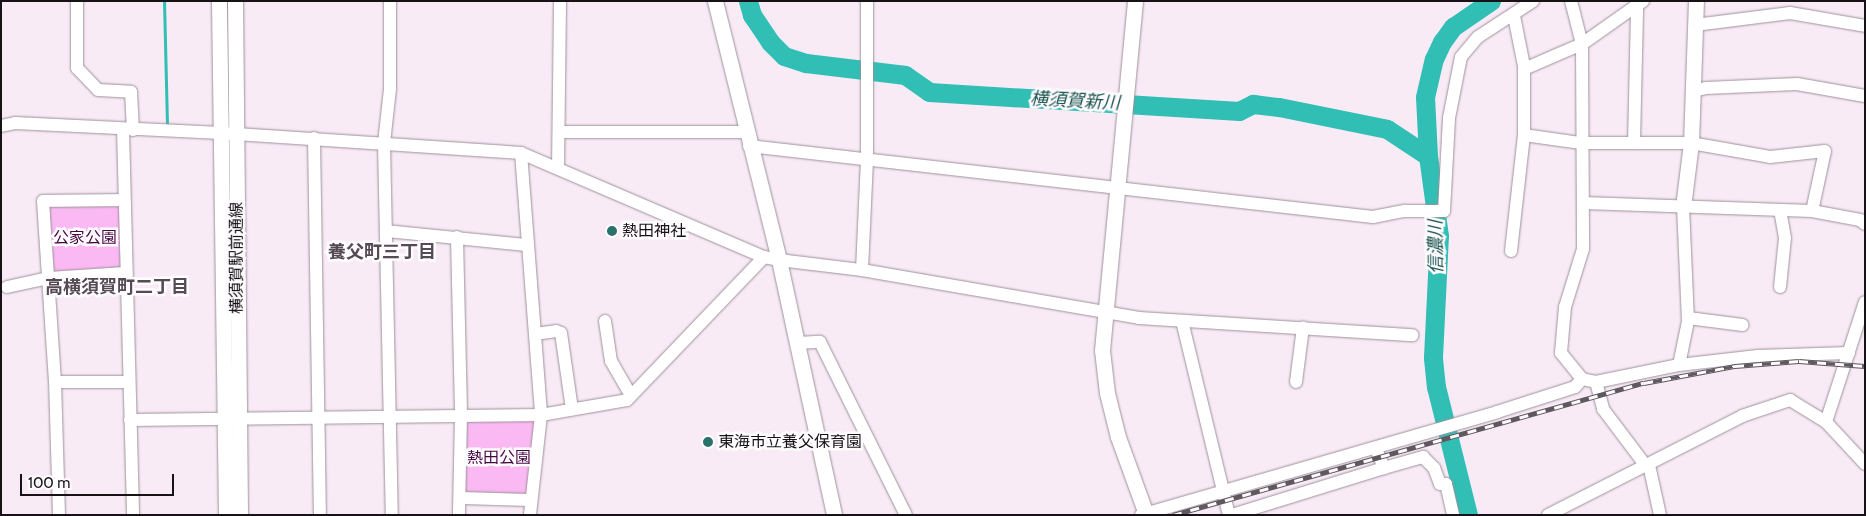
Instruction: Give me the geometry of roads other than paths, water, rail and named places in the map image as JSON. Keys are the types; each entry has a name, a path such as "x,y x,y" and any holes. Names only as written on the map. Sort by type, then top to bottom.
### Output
{"street":[{"path":"77,1 77,68 98,90 131,92 123,200 133,515"},
{"name":"横須賀駅前通線","path":"219,1 221,133 231,419 240,515"},
{"name":"横須賀駅前通線","path":"226,515 231,419 237,134 235,1"},
{"path":"390,1 390,89 384,143 392,515"},
{"path":"558,168 560,132 560,1"},
{"path":"715,1 747,139 771,259 798,343 834,515"},
{"path":"862,270 867,160 867,1"},
{"path":"1135,1 1102,350 1107,393 1118,437 1143,514 1376,449 1419,432 1464,421 1576,387 1582,379"},
{"path":"560,132 747,139 867,160 1373,217 1405,212 1439,211 1447,208 1449,118 1461,57 1478,37 1501,20 1514,16 1533,1"},
{"path":"1571,1 1582,44 1583,249 1561,330 1561,353 1582,379 1596,382 1678,365 1757,356 1849,354"},
{"path":"1678,365 1688,318 1682,207 1691,143 1696,1"},
{"path":"1524,69 1582,44 1640,4"},
{"path":"1634,143 1640,4"},
{"path":"1695,25 1790,13 1865,26"},
{"path":"1511,251 1524,135 1524,69 1518,26 1514,16"},
{"path":"1693,91 1706,88 1797,84 1865,96"},
{"path":"1,126 15,123 128,130 221,133 521,153 771,259 862,270 1139,318 1412,335"},
{"path":"1524,135 1581,143 1691,143 1770,157 1825,151 1812,211"},
{"path":"314,138 320,515"},
{"path":"521,153 541,415 530,515"},
{"path":"59,515 55,382 43,201 123,200"},
{"path":"1584,203 1812,211 1860,220 1865,224"},
{"path":"1780,210 1786,238 1780,287"},
{"path":"386,231 528,245"},
{"path":"457,237 462,416 459,515"},
{"path":"130,420 541,415 627,400 771,259"},
{"path":"7,287 49,278 125,273"},
{"path":"1826,422 1865,302"},
{"path":"1688,318 1743,325"},
{"path":"605,321 611,361 631,395"},
{"path":"1182,321 1231,515 1384,468 1423,458 1434,468 1440,484 1446,484 1453,515"},
{"path":"1296,382 1303,327"},
{"path":"535,334 560,333 572,409"},
{"path":"798,343 820,342 906,515"},
{"path":"55,382 128,382"},
{"path":"1596,382 1604,409 1648,466 1660,515"},
{"path":"1548,515 1648,466 1742,416 1790,400 1826,422 1865,464"},
{"path":"1376,449 1384,468"},
{"path":"460,498 531,500"}],"waterway":[{"path":"164,1 167,123"},
{"name":"横須賀新川","path":"748,1 752,15 770,42 784,56 806,63 905,75 929,92 1239,111 1253,104 1279,107 1387,129 1428,156"},
{"name":"信濃川","path":"1468,515 1436,387 1433,357 1439,236 1428,156 1425,97 1434,59 1442,42 1453,27 1491,1"}],"railway":[{"path":"1173,515 1644,383 1735,366 1799,361 1865,366"}],"place":[{"name":"熱田神社","path":"612,231"},
{"name":"東海市立養父保育園","path":"708,442"}],"district":[{"name":"養父町三丁目","path":"382,252"},
{"name":"高横須賀町二丁目","path":"117,287"}],"park label":[{"name":"公家公園","path":"85,238"},
{"name":"熱田公園","path":"499,458"}]}
